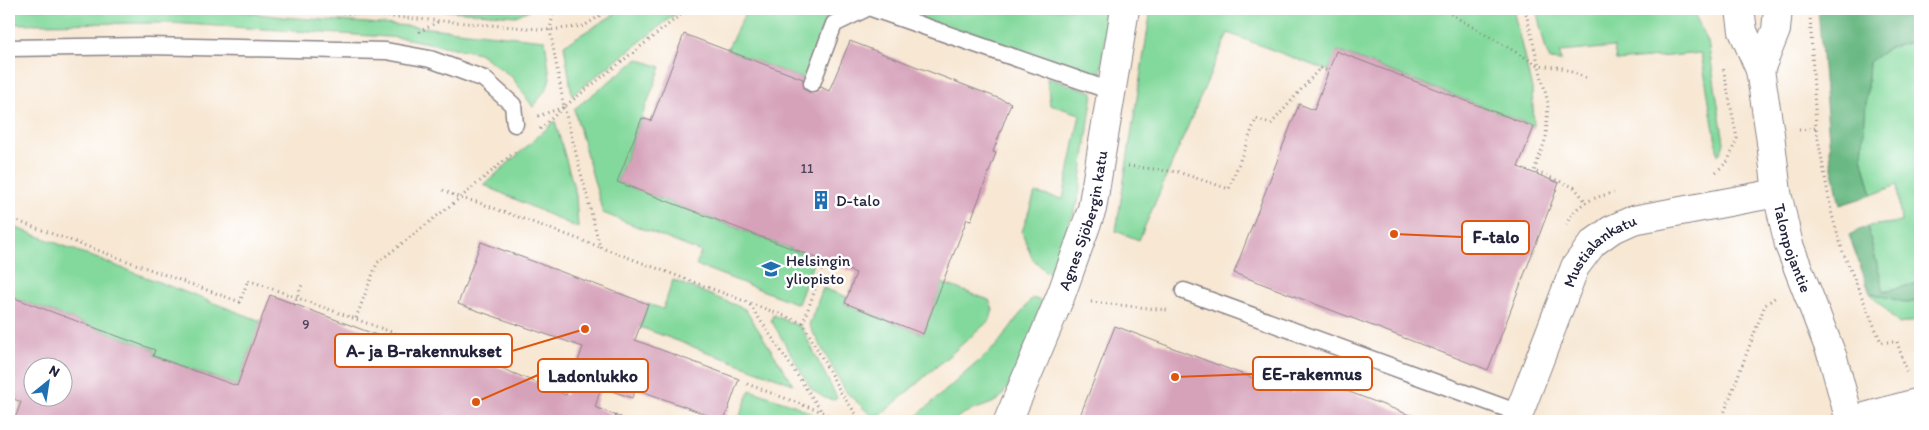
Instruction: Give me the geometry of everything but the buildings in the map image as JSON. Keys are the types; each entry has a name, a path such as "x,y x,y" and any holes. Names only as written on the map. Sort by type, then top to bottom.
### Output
{"street":[{"name":"Agnes Sjöbergin katu","path":"1008,421 1061,295 1092,210 1110,91 1125,9"},
{"name":"Talonpojantie","path":"1740,9 1744,31 1760,70 1777,193 1789,245 1833,358 1850,421"},
{"path":"1760,70 1776,30 1778,9"},
{"name":"Mustialankatu","path":"1517,417 1575,267 1593,242 1610,230 1632,220 1777,193"},
{"path":"1850,421 1920,402"}],"lane":[{"path":"812,83 834,24 865,9"},
{"path":"874,9 1110,91"},
{"path":"9,48 148,46 386,51 430,58 484,80 513,104 515,124"},
{"path":"1184,292 1517,417"}],"path":[{"path":"298,9 550,30 584,26 610,9"},
{"path":"554,9 550,30 564,107 600,247"},
{"path":"539,130 564,107 688,9"},
{"path":"1442,9 1538,65 1562,68 1586,78"},
{"path":"1525,9 1548,103 1546,138 1534,172 1574,188 1586,202"},
{"path":"1809,9 1816,128 1832,216 1843,252 1881,342 1897,342"},
{"path":"1100,160 1120,165 1178,172 1229,189 1256,119 1271,124 1320,68 1328,71"},
{"path":"515,124 564,107"},
{"path":"356,318 377,263 460,198 518,149"},
{"path":"444,190 460,198 477,202 803,323 841,393 860,421"},
{"path":"9,218 240,302 248,280 463,358"},
{"path":"803,323 825,262"},
{"path":"1721,421 1765,304 1803,280"},
{"path":"294,304 302,282"},
{"path":"1061,295 1088,302 1170,310 1184,292"},
{"path":"749,303 822,412"},
{"path":"747,384 822,412 840,421"},
{"path":"615,416 631,421"},
{"path":"1677,420 1682,421"}],"green space":[{"path":"9,9 221,9 283,17 409,26 545,40 550,78 547,88 533,107 512,77 479,53 403,38 170,23 9,24"},
{"path":"425,9 531,9 516,16"},
{"path":"623,9 682,9 572,95 564,45"},
{"path":"747,9 830,9 803,79 727,50"},
{"path":"889,9 1109,9 1101,73 1093,80"},
{"path":"1151,9 1513,9 1532,89 1534,126 1337,51 1328,71 1228,33 1139,240 1116,231"},
{"path":"1536,9 1692,9 1708,42 1724,142 1721,152 1718,155 1701,53 1616,61 1614,47 1560,52 1561,61 1550,60"},
{"path":"1818,9 1920,9 1920,41 1890,47 1869,62 1862,157 1872,195 1840,205 1831,162"},
{"path":"1920,41 1920,283 1884,291 1867,226 1901,222 1897,185 1872,195 1862,157 1869,62 1890,47"},
{"path":"638,59 661,67 617,182 815,258 798,304 696,265 701,252 603,213 574,109"},
{"path":"1047,78 1093,92 1078,202 1049,275 1032,258 1022,232 1035,193 1063,199 1080,114 1050,105"},
{"path":"555,121 576,195 578,228 484,185"},
{"path":"9,225 261,321 237,386 153,355 155,350 9,296"},
{"path":"1867,226 1884,291 1920,283 1920,300 1908,303 1870,293 1849,235"},
{"path":"673,280 745,309 793,384 640,327 648,304 663,309"},
{"path":"942,283 989,300 993,309 990,320 882,414 872,416 846,392 809,325 823,288 847,297 845,304 923,334"},
{"path":"1870,293 1908,303 1920,300 1920,319 1899,324"},
{"path":"1032,298 1045,302 1011,382 999,399 963,414 955,421 911,421 997,345"},
{"path":"773,315 801,327 837,398 834,400 825,398 812,390 771,320"},
{"path":"750,390 794,405 827,421 738,421"}],"place":[{"name":"D-talo","path":"821,200"},
{"name":"F-talo","path":"1394,234"},
{"name":"Helsingin yliopisto","path":"771,269"},
{"name":"A- ja B-rakennukset","path":"585,329"},
{"name":"EE-rakennus","path":"1175,377"},
{"name":"Ladonlukko","path":"476,402"}]}
